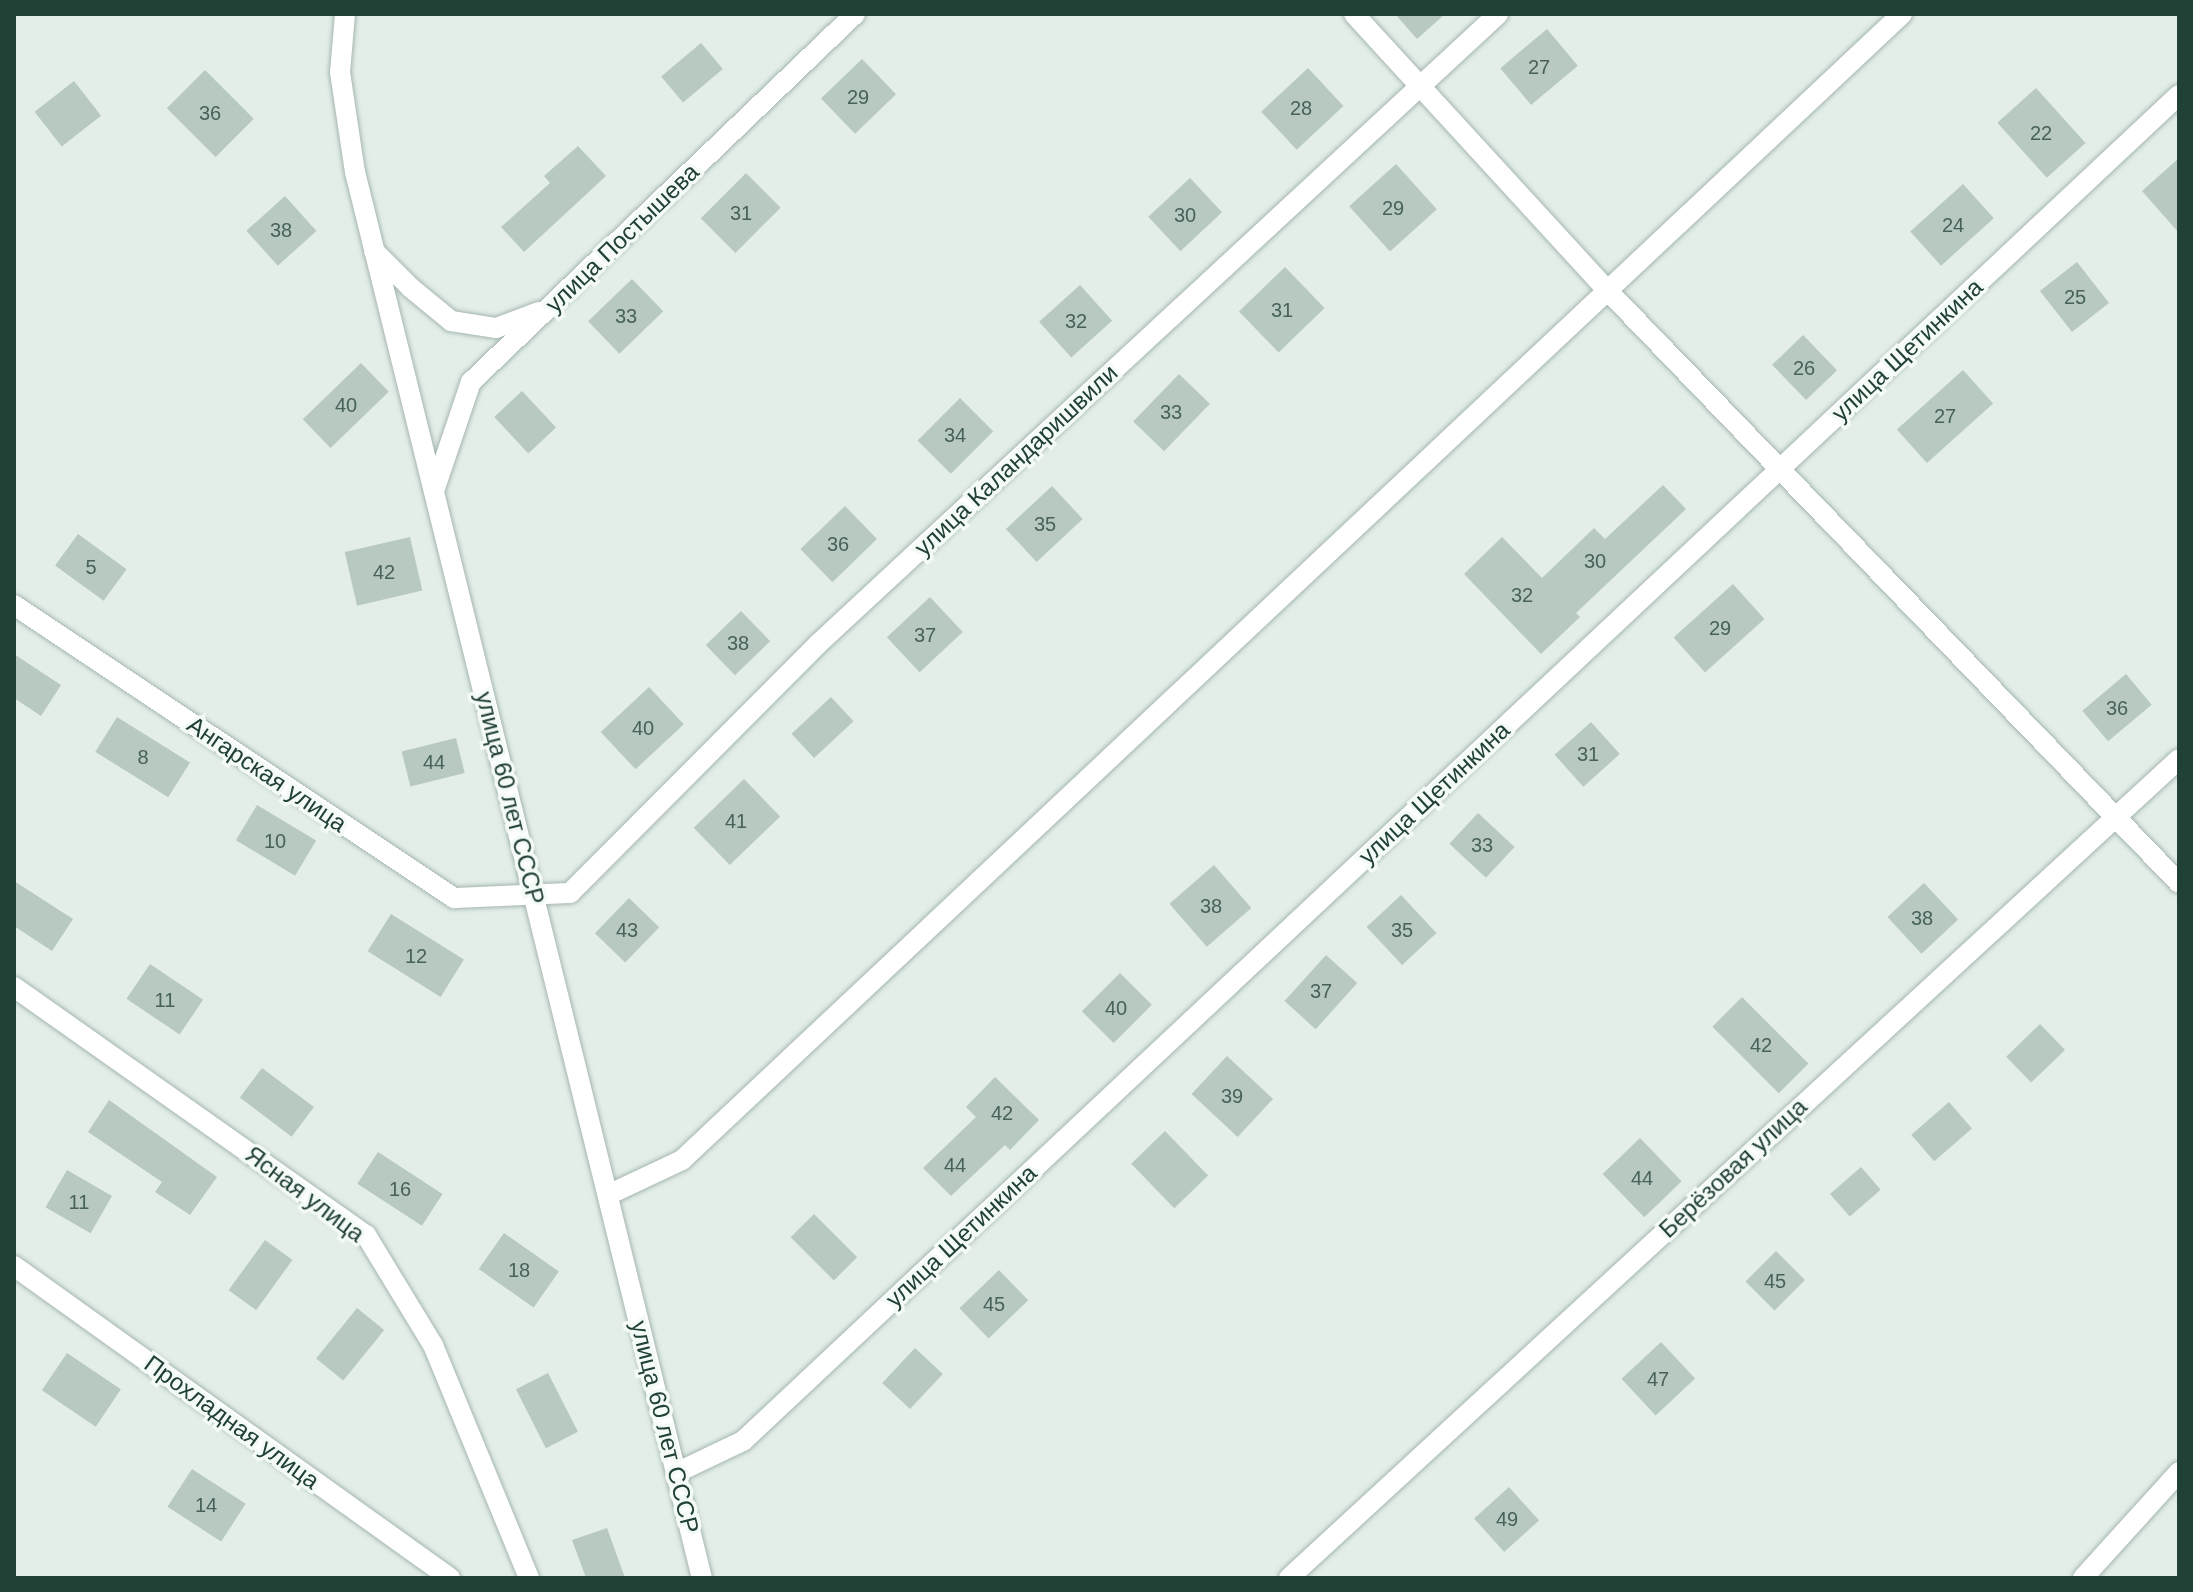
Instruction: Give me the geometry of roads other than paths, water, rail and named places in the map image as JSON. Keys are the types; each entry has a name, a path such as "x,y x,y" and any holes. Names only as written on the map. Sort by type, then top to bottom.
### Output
{"street":[{"name":"улица 60 лет СССР","path":"345,14 340,72 355,172 702,1578"},
{"name":"улица Постышева","path":"434,491 471,382 855,14"},
{"path":"1354,14 1422,84 1608,291 2179,883"},
{"name":"улица Каландаришвили","path":"534,897 570,893 818,644 1498,14"},
{"path":"608,1195 682,1160 1902,14"},
{"name":"улица Щетинкина","path":"676,1473 743,1441 2179,95"},
{"path":"374,251 411,288 451,321 496,328 547,309"},
{"name":"Ангарская улица","path":"14,605 454,898 534,897"},
{"name":"Берёзовая улица","path":"1289,1578 2179,759"},
{"name":"Ясная улица","path":"14,987 366,1235 433,1345 529,1578"},
{"name":"Прохладная улица","path":"14,1266 450,1578"},
{"path":"2083,1578 2179,1472"}]}
